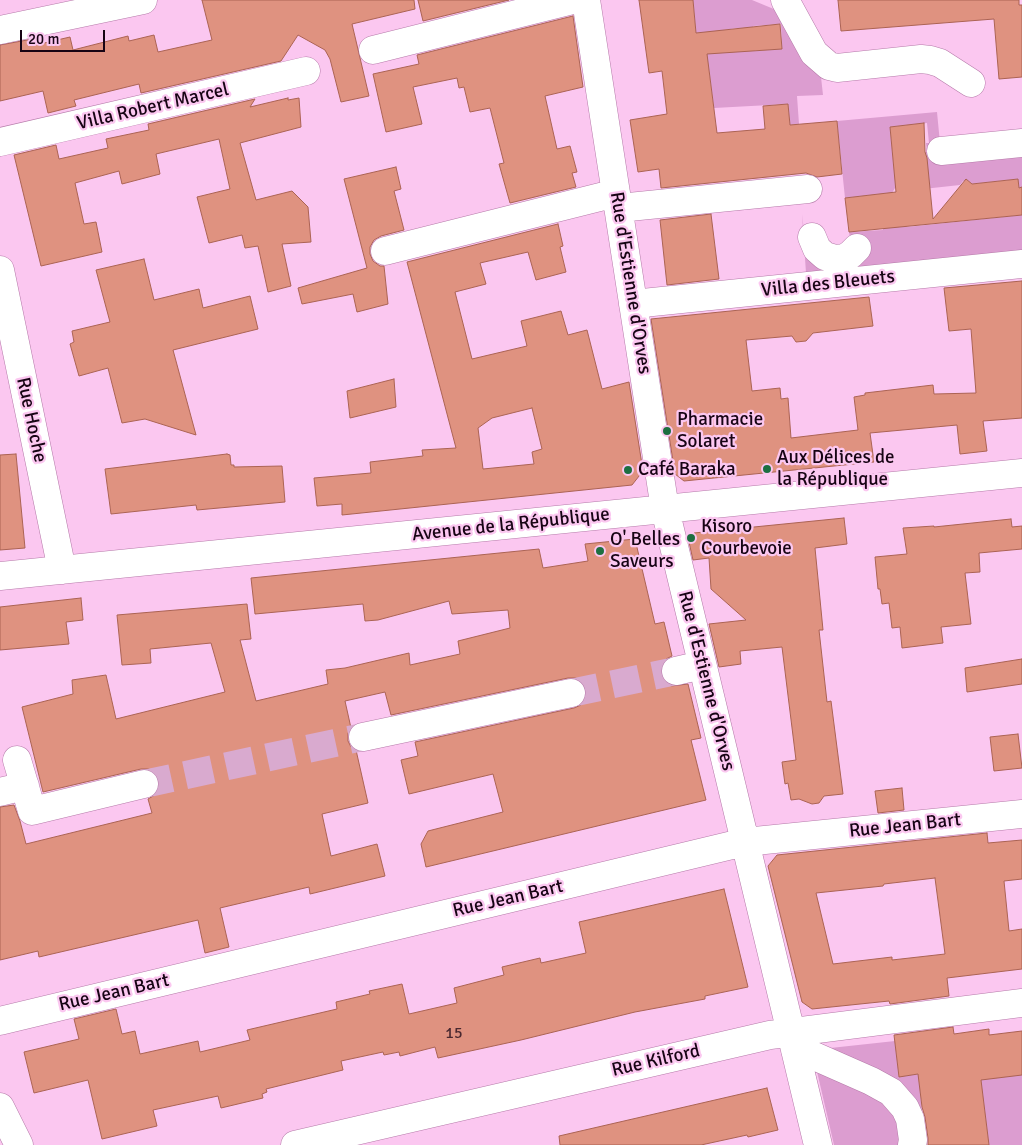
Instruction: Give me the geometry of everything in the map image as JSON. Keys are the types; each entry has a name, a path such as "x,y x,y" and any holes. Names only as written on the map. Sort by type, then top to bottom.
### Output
{"street":[{"path":"0,30 143,0"},
{"path":"373,50 573,0"},
{"name":"Rue d'Estienne d'Orves","path":"586,0 665,509 818,1145"},
{"path":"785,0 814,53 829,66 837,68 921,59 930,60 940,63 971,83"},
{"name":"Villa Robert Marcel","path":"0,142 306,71"},
{"path":"941,151 1022,143"},
{"path":"385,251 617,201 802,190"},
{"path":"812,237 817,249 825,256 835,259 844,258 857,248"},
{"name":"Villa des Bleuets","path":"633,304 1022,264"},
{"name":"Rue Hoche","path":"0,270 62,570"},
{"name":"Avenue de la République","path":"0,576 1022,473"},
{"path":"676,671 702,665"},
{"path":"363,737 571,693"},
{"path":"17,760 12,789 32,811 144,784"},
{"name":"Rue Jean Bart","path":"0,1021 745,842 1022,814"},
{"name":"Rue Kilford","path":"295,1145 770,1035 793,1041 1022,1003"},
{"path":"793,1041 812,1055 892,1092 905,1108 910,1119 913,1134 912,1145"},
{"path":"0,1107 20,1145"}],"shaded area":[{"path":"693,0 752,0 781,12 821,77 823,95 797,96 799,124 790,125 788,104 714,108 709,70 685,73 696,32","holes":["781,24 782,48 755,51 753,26","737,28 740,50 726,52 724,30"]},
{"path":"937,112 942,164 1022,156 1022,187 1019,188 1017,179 972,184 968,181 963,181 960,185 914,190 895,188 892,193 845,198 837,121","holes":["927,123 929,143 926,143 927,152 918,152 894,169 890,127"]},
{"path":"802,214 805,240 809,251 851,243 849,232 883,230 883,226 906,224 907,227 1022,215 1022,250 806,273"},
{"path":"895,1041 899,1076 920,1074 926,1145 834,1145 812,1050"},
{"path":"980,1074 1022,1075 1022,1145 989,1145"}],"building":[{"path":"202,0 414,0 415,9 352,24 369,96 341,102 330,59 325,50 298,35 281,61 141,93 139,84 74,100 76,106 48,113 43,91 0,101 0,45 38,38 40,44 70,37 73,50 128,36 129,41 154,35 158,52 212,40"},
{"path":"418,0 509,0 423,21"},
{"path":"639,0 693,0 696,33 780,24 782,49 707,54 717,133 765,129 763,106 788,104 790,125 837,121 842,174 817,177 806,173 661,188 659,169 638,172 630,120 667,114 662,71 649,73"},
{"path":"838,0 1019,0 1019,5 1022,5 1022,77 999,79 994,19 841,31"},
{"path":"573,16 583,87 545,96 557,149 570,146 577,172 572,173 576,187 510,203 499,164 504,163 490,108 470,112 464,87 459,88 457,78 413,87 422,124 386,132 373,74 419,64 417,55"},
{"path":"288,98 288,100 299,98 301,127 240,143 256,200 292,191 308,207 311,242 282,244 291,286 268,292 258,246 245,248 242,235 209,243 197,197 230,189 219,139 156,154 160,174 122,184 119,171 75,183 84,224 96,222 102,252 41,266 14,155 56,145 59,159 108,148 106,139 149,130 148,124 255,99 250,107"},
{"path":"924,123 925,152 933,219 966,179 972,184 1018,179 1019,188 1022,187 1022,215 849,232 845,198 896,192 890,127"},
{"path":"396,167 401,189 394,191 404,230 381,236 374,240 370,247 373,261 380,266 384,266 388,304 357,312 353,294 302,304 298,288 367,268 344,179"},
{"path":"711,214 719,279 667,285 660,220"},
{"path":"558,224 563,246 560,247 566,272 536,280 528,252 480,263 486,284 455,292 472,359 527,346 521,321 561,311 568,335 587,330 602,389 629,382 643,471 632,485 342,515 342,504 317,506 314,478 371,473 370,462 423,456 422,450 456,448 407,262","holes":["532,408 542,449 532,452 534,464 483,469 478,428 492,418"]},
{"path":"144,259 154,300 199,289 203,308 250,296 258,329 173,350 196,435 145,419 122,423 108,368 79,376 70,344 74,342 72,331 110,322 96,270"},
{"path":"1022,281 1022,418 983,421 987,451 960,454 957,425 870,433 874,462 684,481 675,474 651,319 869,297 873,326 813,333 806,341 796,342 792,336 746,340 752,391 780,388 781,399 788,398 791,438 858,430 854,397 865,395 865,393 933,385 934,394 976,393 971,329 949,331 944,288"},
{"path":"394,379 396,407 350,418 347,391"},
{"path":"16,454 25,548 0,550 0,455"},
{"path":"230,455 231,465 234,465 234,467 282,466 285,502 197,510 196,505 111,514 105,469"},
{"path":"844,518 847,544 815,548 823,630 819,630 827,702 831,701 843,794 824,796 819,803 812,804 799,799 791,800 788,783 785,784 782,762 796,760 782,647 740,651 741,664 719,667 709,624 746,620 711,589 709,558 693,560 689,542 694,533"},
{"path":"1011,519 1012,527 1022,526 1022,549 979,553 980,572 965,573 971,624 941,627 943,643 902,648 900,627 892,628 889,603 882,604 880,589 878,589 875,557 907,554 903,528 934,527"},
{"path":"635,539 655,624 664,622 672,656 666,659 661,666 661,675 664,681 671,686 688,684 701,738 691,740 706,800 426,867 421,844 428,831 503,812 493,774 409,794 401,760 418,756 415,742 574,708 581,705 586,698 586,689 582,682 576,678 568,678 391,715 385,692 345,701 351,728 348,733 348,741 351,747 356,750 368,803 322,814 331,856 377,844 385,876 310,894 309,887 220,908 229,947 205,953 198,920 39,957 38,951 0,960 0,807 14,805 26,844 152,813 148,799 155,795 159,788 159,780 156,774 149,769 141,769 43,792 22,707 73,694 72,680 106,675 116,719 225,692 211,643 150,649 151,663 122,665 117,615 247,604 251,639 240,640 256,701 328,684 326,670 345,668 409,653 410,665 460,654 458,641 510,628 508,610 452,614 449,601 378,620 365,621 363,604 255,614 251,578 539,549 543,568 588,561 585,544"},
{"path":"81,598 83,620 66,622 69,644 0,650 0,607"},
{"path":"1022,659 1022,684 967,692 965,668"},
{"path":"1018,734 1022,768 994,771 990,737"},
{"path":"902,788 904,810 878,813 875,791"},
{"path":"987,833 988,843 1022,840 1022,879 1004,881 1009,931 1022,929 1022,969 947,978 949,996 890,1004 889,1001 812,1009 802,1002 768,866 777,855","holes":["935,878 945,954 892,960 892,957 833,964 816,893"]},
{"path":"724,889 748,987 705,996 705,999 635,1012 438,1058 435,1047 400,1056 399,1052 384,1055 383,1052 341,1061 343,1070 266,1089 267,1092 262,1094 263,1098 221,1108 218,1096 153,1110 157,1126 102,1139 88,1080 34,1093 24,1052 79,1039 74,1019 116,1009 122,1034 135,1031 140,1054 198,1041 200,1052 250,1040 247,1030 337,1009 336,1002 370,994 369,991 402,984 409,1014 457,1003 454,988 504,975 502,967 540,958 541,963 586,953 579,922"},
{"path":"953,1027 954,1034 989,1029 989,1035 1022,1031 1022,1075 981,1080 989,1145 928,1145 918,1074 899,1077 894,1035"},
{"path":"767,1088 778,1130 701,1145 560,1145 559,1136"}],"tunnel":[{"path":"571,693 676,671"},
{"path":"144,784 363,737"}],"place":[{"name":"Pharmacie Solaret","path":"667,431"},
{"name":"Aux Délices de la République","path":"767,469"},
{"name":"Café Baraka","path":"628,470"},
{"name":"Kisoro Courbevoie","path":"691,538"},
{"name":"O' Belles Saveurs","path":"600,551"}]}
